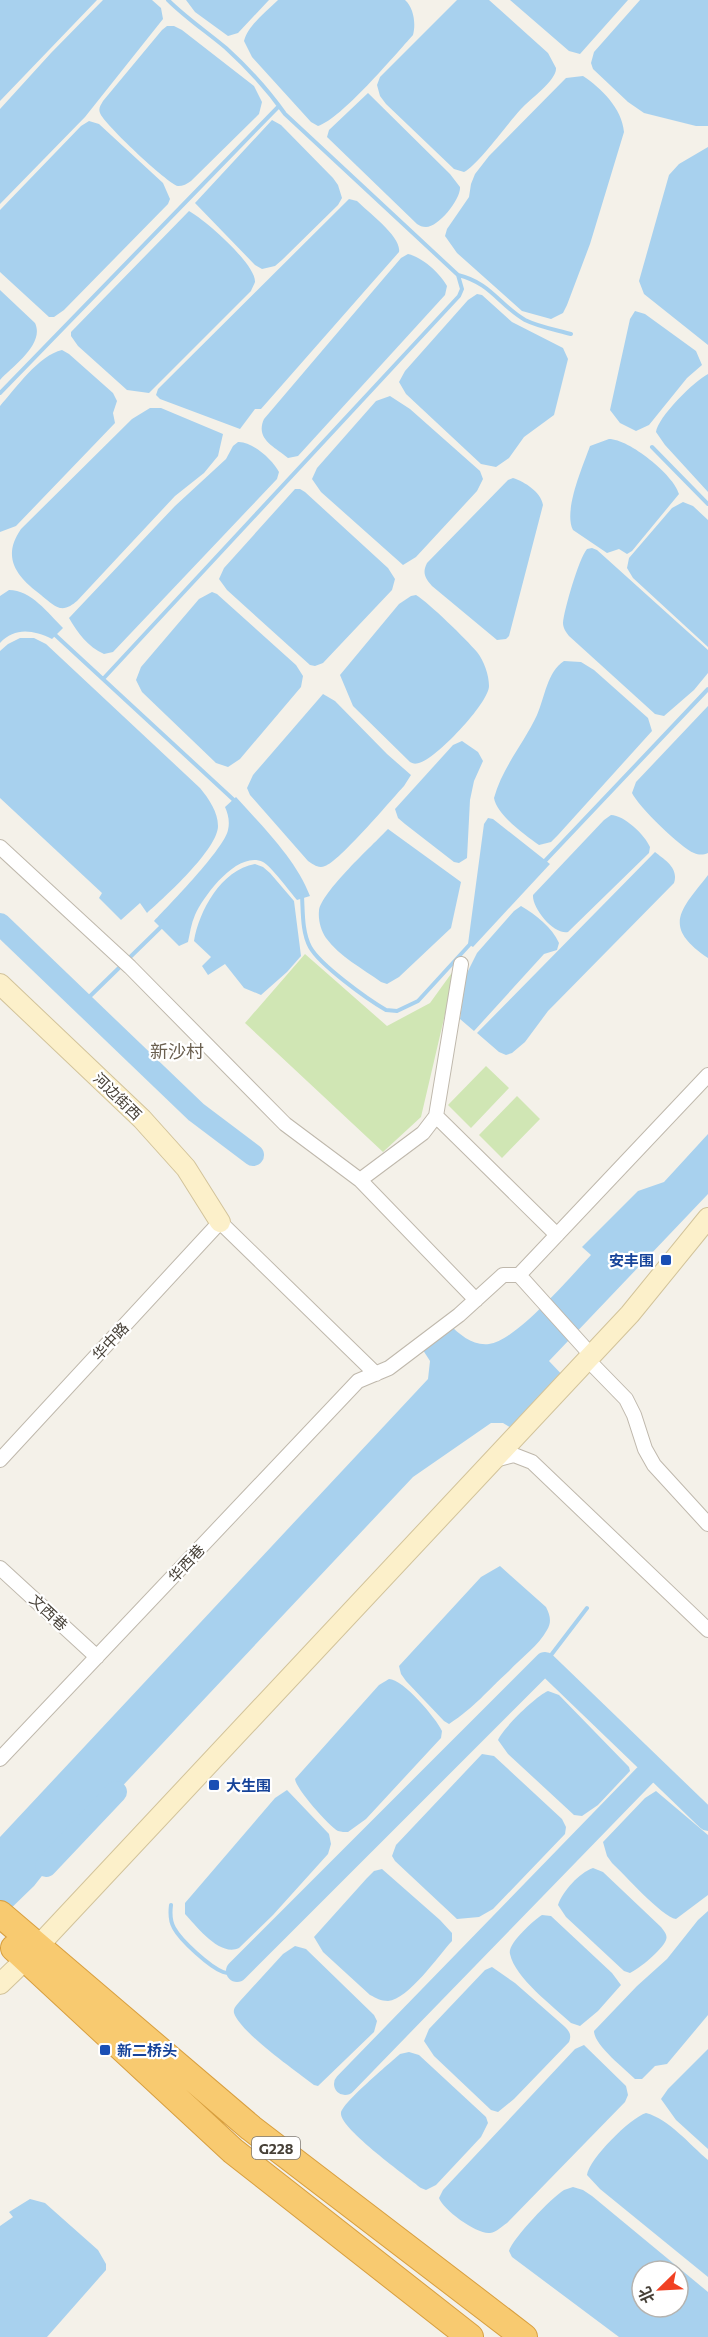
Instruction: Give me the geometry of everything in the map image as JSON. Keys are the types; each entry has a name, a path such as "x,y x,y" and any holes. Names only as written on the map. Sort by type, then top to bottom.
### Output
{"highway":[{"name":"G228","path":"16,1938 233,2151 470,2337"},
{"name":"G228","path":"16,1938 251,2128 524,2337"}],"street":[{"path":"0,847 125,962 285,1124 360,1180 476,1300"},
{"path":"360,1180 423,1133 436,1116 460,964"},
{"name":"河边街西","path":"0,984 142,1119 186,1168 220,1221"},
{"path":"708,1076 519,1275 626,1399 645,1449 654,1465 708,1524"},
{"path":"436,1116 557,1235"},
{"path":"0,1984 16,1938 494,1460 630,1314 708,1218"},
{"path":"220,1221 376,1374"},
{"name":"华中路","path":"0,1460 220,1221"},
{"name":"华西巷","path":"0,1759 358,1381 389,1368 476,1300 503,1275 519,1275"},
{"path":"494,1460 514,1455 532,1462 708,1630"},
{"name":"文西巷","path":"0,1568 97,1657"}],"green space":[{"path":"305,954 387,1026 430,1003 456,967 421,1117 383,1152 245,1023"},
{"path":"486,1066 509,1088 471,1128 448,1105"},
{"path":"517,1096 540,1119 502,1158 479,1135"}],"water":[{"path":"0,0 97,0 0,101"},
{"path":"103,0 152,0 161,8 163,19 85,117 0,204 0,109"},
{"path":"186,0 269,0 238,33 228,36 195,12"},
{"path":"278,0 405,0 414,16 413,35 340,112 318,126 311,122 252,57 244,41 253,24"},
{"path":"457,0 489,0 548,53 556,68 548,84 521,109 477,162 464,172 454,169 386,104 380,96 377,85 380,77"},
{"path":"510,0 628,0 580,54 569,51"},
{"path":"640,0 708,0 708,126 696,126 644,113 628,102 593,69 591,63 594,52"},
{"path":"167,26 174,26 182,30 254,86 262,102 259,114 191,181 180,186 172,183 136,152 99,111 103,101"},
{"path":"583,76 597,86 610,100 619,115 624,132 590,244 567,305 563,313 551,319 522,311 457,253 445,236 447,229 469,197 475,174 489,156 566,78"},
{"path":"368,93 450,174 460,187 457,198 448,212 431,226 423,227 417,224 327,137 329,130"},
{"path":"272,120 281,125 333,178 342,198 338,205 282,260 275,266 262,269 255,265 195,203"},
{"path":"89,121 99,124 163,183 170,199 168,204 64,310 54,317 49,317 0,272 0,210 81,126"},
{"path":"708,147 708,345 644,294 639,281 669,175 679,164"},
{"path":"349,199 357,201 390,232 399,246 399,252 261,409 255,409 240,429 160,399 156,395 158,389"},
{"path":"189,211 217,232 239,254 253,274 255,282 251,291 149,393 127,390 78,346 71,332"},
{"path":"408,254 425,262 440,276 447,286 445,295 298,456 288,458 267,442 262,432 264,419 401,258"},
{"path":"0,290 35,323 37,331 32,347 0,380"},
{"path":"477,294 482,295 512,322 563,348 568,359 554,415 524,437 509,458 496,467 481,464 406,394 399,382 405,371 468,300"},
{"path":"635,311 645,314 696,351 702,365 687,378 649,425 636,431 620,423 610,410 630,319"},
{"path":"62,350 113,393 117,401 113,413 115,423 16,526 0,532 0,406 36,365 53,353"},
{"path":"708,374 708,492 656,432 658,425 678,400"},
{"path":"390,396 410,409 480,471 483,479 477,491 416,557 403,565 321,492 312,479 317,468 376,401"},
{"path":"150,408 161,408 223,434 218,456 204,473 175,496 77,601 67,607 57,607 32,588 14,566 12,549 15,539 21,529 132,419"},
{"path":"609,439 628,445 650,459 669,477 679,494 632,551 627,554 619,549 607,553 573,530 571,522 570,512 575,488 590,446"},
{"path":"238,442 256,448 267,457 279,472 277,479 113,652 104,654 93,647 79,634 69,618 175,506 226,459"},
{"path":"513,478 532,488 542,500 543,505 509,636 506,639 497,640 432,586 426,578 425,570 427,563 508,480"},
{"path":"295,489 305,492 388,568 395,579 392,590 323,663 315,666 310,665 227,590 219,579 224,568"},
{"path":"683,502 693,506 708,520 708,647 633,578 627,568 629,558 672,508"},
{"path":"592,548 708,650 708,673 694,690 664,716 655,714 569,636 564,628 564,616 576,573 587,549"},
{"path":"9,590 32,598 63,628 52,639 31,632 18,632 0,643 0,596"},
{"path":"212,592 296,665 303,676 301,687 240,759 228,767 216,763 142,692 136,680 141,667 199,599"},
{"path":"416,595 477,652 486,668 489,686 480,705 460,730 427,760 415,764 410,762 353,706 340,675 399,604"},
{"path":"20,638 34,638 46,644 200,788 215,811 218,826 216,836 209,847 189,872 147,913 140,903 121,920 99,898 102,893 0,798 0,651"},
{"path":"564,661 581,662 594,670 648,718 652,731 558,835 551,842 539,845 506,818 494,798 502,776 537,715 550,678"},
{"path":"323,694 335,701 411,775 404,786 353,843 332,862 320,867 308,861 250,795 247,788 253,775"},
{"path":"708,706 708,853 701,854 688,850 670,835 642,807 632,793 636,782"},
{"path":"462,741 478,752 483,761 474,781 470,800 467,858 459,863 454,862 405,824 398,818 395,809 453,745"},
{"path":"236,797 287,856 310,896 297,900 266,864 253,860 243,862 223,876 214,886 199,906 188,942 179,946 154,921 217,850 228,830 225,807"},
{"path":"611,815 622,818 639,832 650,847 649,853 568,932 562,932 545,920 536,907 533,895"},
{"path":"488,818 493,819 550,864 473,947 468,944 484,824"},
{"path":"388,829 461,882 451,928 399,977 387,984 352,962 331,945 319,922 319,911 338,881"},
{"path":"655,852 673,869 674,883 548,1011 525,1042 506,1055 499,1052 477,1033"},
{"path":"255,864 270,873 294,901 301,956 261,995 244,988 225,964 208,975 202,966 211,957 194,941 201,917 222,883 232,874"},
{"path":"708,875 708,958 693,947 684,936 680,927 680,918 690,898"},
{"path":"521,906 548,927 559,943 557,950 544,954 474,1031 460,1019 466,975 477,953"},
{"path":"708,1134 708,1194 549,1361 567,1380 518,1432 503,1423 491,1423 413,1477 98,1812 90,1815 34,1886 2,1917 0,1916 0,1837 428,1379 430,1361 421,1347 449,1324 467,1339 483,1344 500,1340 514,1332 543,1306 591,1255 582,1247 638,1191 664,1182"},
{"path":"500,1566 546,1607 550,1624 544,1636 530,1651 474,1705 449,1724 406,1681 399,1666 481,1577"},
{"path":"389,1679 402,1685 426,1709 442,1731 441,1738 366,1819 348,1832 338,1831 314,1807 295,1779 379,1685"},
{"path":"548,1691 559,1695 629,1767 630,1771 598,1805 582,1816 574,1815 508,1754 498,1740 520,1713"},
{"path":"482,1754 494,1756 562,1819 566,1827 565,1834 493,1909 479,1917 457,1919 392,1856 396,1845"},
{"path":"287,1790 329,1834 331,1844 328,1854 273,1915 239,1948 232,1950 224,1948 202,1933 185,1914 185,1903 275,1798"},
{"path":"656,1791 708,1835 708,1895 676,1919 662,1911 612,1863 607,1856 603,1842 645,1798"},
{"path":"593,1868 603,1872 661,1927 666,1935 666,1940 660,1949 630,1973 624,1971 566,1917 558,1905 572,1883"},
{"path":"382,1869 452,1933 452,1941 423,1976 405,1993 388,2001 370,1995 323,1952 314,1937 374,1871"},
{"path":"708,1911 708,2015 667,2064 655,2066 642,2079 635,2079 604,2050 595,2037 594,2031 637,1986 667,1959"},
{"path":"542,1915 551,1916 612,1973 621,1985 598,2011 580,2026 571,2023 536,1991 513,1963 510,1950 513,1944"},
{"path":"295,1946 306,1949 374,2015 377,2021 374,2032 318,2086 257,2041 238,2021 234,2013 240,2001 283,1954"},
{"path":"492,1967 515,1983 564,2026 569,2031 570,2037 569,2042 514,2099 498,2112 491,2110 434,2056 424,2041 429,2029 485,1970"},
{"path":"584,2045 626,2086 628,2095 625,2102 499,2229 485,2233 462,2221 442,2203 439,2198 443,2190 575,2049"},
{"path":"708,2049 708,2149 676,2120 661,2099"},
{"path":"409,2052 419,2055 486,2117 488,2123 481,2137 436,2185 426,2190 362,2140 343,2120 341,2113 349,2101 377,2074 400,2054"},
{"path":"646,2113 663,2121 708,2160 708,2277 690,2262 690,2259 686,2259 600,2189 587,2175 589,2168 602,2150 639,2116"},
{"path":"573,2187 583,2190 668,2259 630,2259 630,2319 690,2319 690,2277 708,2292 708,2337 619,2337 512,2257 509,2251 525,2228 564,2190"},
{"path":"30,2199 45,2203 98,2250 106,2264 106,2270 47,2337 0,2337 0,2226 13,2217 9,2212"}],"waterway":[{"path":"103,679 459,296 462,289 458,275 285,114 250,71 168,0"},
{"path":"0,393 279,106"},
{"path":"458,275 479,283 525,320 571,334"},
{"path":"652,447 708,504"},
{"path":"52,632 236,802"},
{"path":"544,862 708,689"},
{"path":"302,896 303,922 310,947 315,954 345,981 386,1010 397,1011 418,1001 472,942"},
{"path":"0,924 196,1112 253,1155"},
{"path":"83,1003 164,924"},
{"path":"545,1663 587,1608"},
{"path":"237,1971 545,1663 708,1820"},
{"path":"345,2084 653,1767"},
{"path":"46,1866 116,1792"},
{"path":"171,1905 173,1925 189,1946 217,1969 227,1973 237,1971"}],"place":[{"name":"安丰围","path":"666,1260"},
{"name":"大生围","path":"214,1785"},
{"name":"新二桥头","path":"105,2050"}],"district":[{"name":"新沙村","path":"177,1051"}]}
